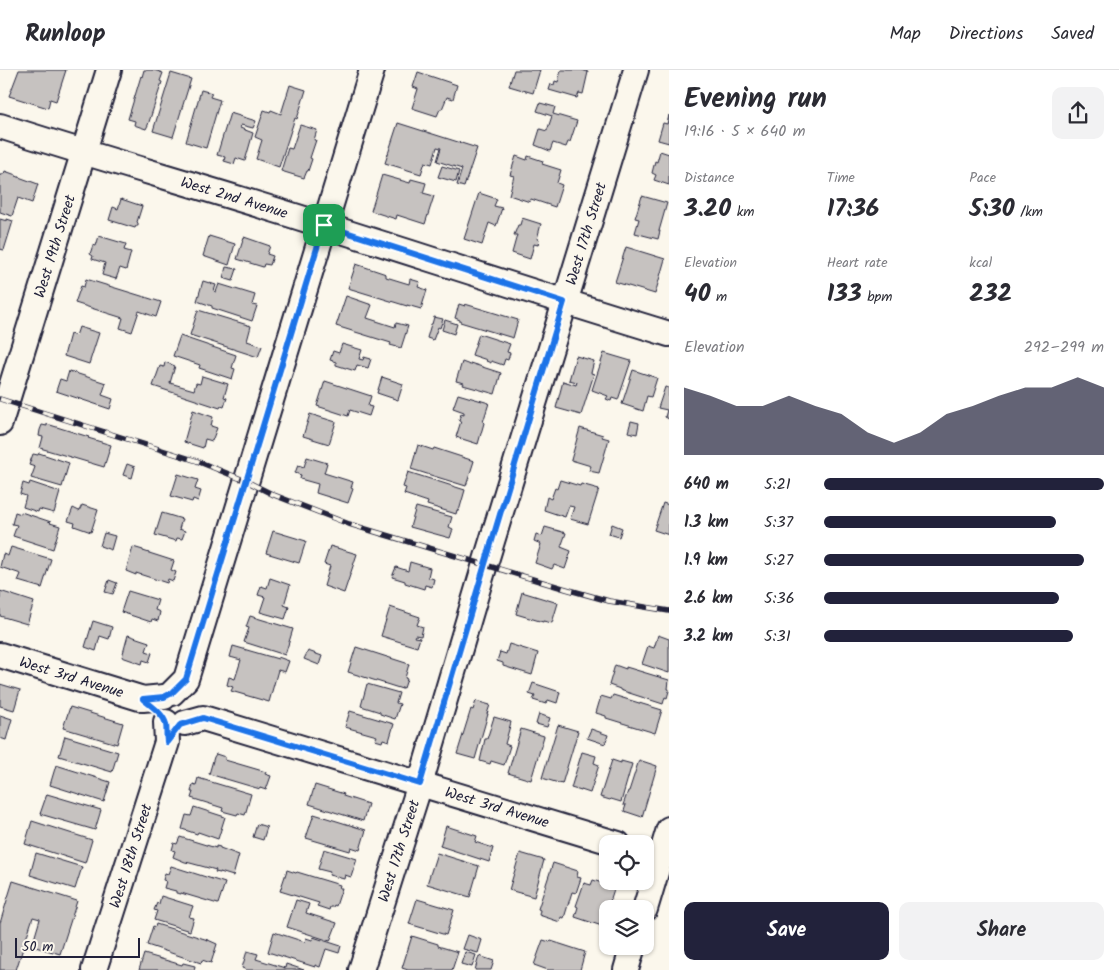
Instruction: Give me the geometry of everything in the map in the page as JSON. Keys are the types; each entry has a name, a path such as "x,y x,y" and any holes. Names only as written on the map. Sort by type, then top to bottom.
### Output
{"street":[{"name":"West 19th Street","path":"0,423 109,70"},
{"name":"West 18th Street","path":"94,970 176,710 372,70"},
{"name":"West 17th Street","path":"361,970 420,784 564,302 636,70"},
{"name":"West 2nd Avenue","path":"0,126 324,225 669,334"},
{"name":"West 3rd Avenue","path":"0,655 599,838"},
{"path":"647,900 658,856 669,829"},
{"path":"626,970 630,955"}],"building":[{"path":"19,70 66,70 56,101 50,99 48,108 9,96"},
{"path":"144,70 154,70 163,73 160,81 162,82 146,129 134,125 135,121 128,119"},
{"path":"514,70 540,70 533,93 509,86"},
{"path":"561,70 582,70 588,72 583,94 579,93 577,98 549,90 551,84 554,85 555,81 558,82"},
{"path":"418,72 457,85 453,99 447,97 437,116 412,108 418,89 413,87"},
{"path":"171,73 191,79 173,137 153,131"},
{"path":"290,85 306,90 279,167 256,159 262,140 255,137 264,110 270,112 271,110 281,114"},
{"path":"201,90 212,93 210,97 220,100 206,148 186,142"},
{"path":"540,103 555,107 553,114 577,121 570,142 568,142 566,147 553,143 550,151 535,145 540,129 547,131 552,116 537,111"},
{"path":"230,113 256,121 253,128 241,125 240,128 253,133 245,161 236,158 234,164 224,161 225,157 217,155"},
{"path":"669,115 669,143 658,140 663,123 667,124"},
{"path":"398,123 477,148 464,187 457,185 462,169 437,161 441,148 437,147 432,164 425,162 421,174 385,163"},
{"path":"300,125 317,130 310,158 312,159 304,178 281,171 288,148 292,149"},
{"path":"660,151 669,154 669,185 654,180 656,175 652,173"},
{"path":"516,156 527,160 528,156 543,161 542,164 561,170 557,183 562,185 555,207 531,199 530,202 509,195 514,176 510,175"},
{"path":"442,166 459,171 456,182 438,177"},
{"path":"5,171 38,184 32,203 18,198 12,216 0,212 0,177"},
{"path":"382,175 410,183 411,179 426,183 423,193 434,196 425,224 397,215 396,219 371,211"},
{"path":"479,193 497,199 494,206 502,208 496,226 489,223 482,245 464,239"},
{"path":"642,196 667,203 658,239 635,233 639,219 635,218"},
{"path":"121,199 142,206 137,222 138,226 135,228 109,220 113,207 118,209"},
{"path":"522,218 541,224 537,239 539,240 538,245 534,244 530,259 512,253 517,235 514,235"},
{"path":"0,219 13,221 4,250 0,249"},
{"path":"99,236 126,244 124,250 131,252 126,270 120,268 116,279 102,275 105,263 92,259 93,256 90,254 93,245 96,246"},
{"path":"209,236 235,244 229,265 203,256"},
{"path":"244,237 270,246 267,254 273,256 270,265 264,264 263,267 237,259"},
{"path":"626,247 665,259 655,294 615,282"},
{"path":"356,264 386,274 386,277 409,284 410,279 420,282 418,287 427,290 421,309 348,288"},
{"path":"226,267 237,269 233,281 223,278"},
{"path":"86,279 161,302 156,317 139,311 132,332 120,328 123,318 75,303 81,286 84,287"},
{"path":"203,281 216,285 214,291 216,292 219,284 255,295 252,305 257,306 252,321 197,301"},
{"path":"346,296 372,305 367,318 395,327 396,323 408,326 401,348 390,345 391,343 336,326"},
{"path":"459,304 465,306 465,304 518,320 513,338 460,322 460,320 455,318"},
{"path":"198,310 251,326 247,341 262,346 258,357 190,335"},
{"path":"434,317 443,319 433,340 427,338"},
{"path":"445,320 457,324 454,334 442,330"},
{"path":"79,327 99,333 89,364 64,356 70,334 76,336"},
{"path":"479,334 510,344 507,352 510,353 508,360 505,359 503,365 491,361 491,363 472,355"},
{"path":"180,336 236,355 232,368 235,369 232,379 199,368 200,365 173,356"},
{"path":"342,344 362,350 359,359 363,360 364,357 371,359 368,368 357,365 355,371 336,365 336,362 330,360 333,351 339,353"},
{"path":"604,353 631,361 618,400 612,398 611,401 606,399 608,396 592,390"},
{"path":"576,356 594,361 591,373 594,374 581,415 556,408 563,381 576,385 577,382 569,380"},
{"path":"165,362 175,366 170,383 194,390 196,383 200,384 202,376 228,384 224,397 227,398 224,407 221,406 220,408 153,386 160,366 164,367"},
{"path":"462,362 501,373 495,394 463,385 464,383 456,381"},
{"path":"633,370 657,378 651,397 647,396 643,411 622,404"},
{"path":"69,371 106,383 102,395 113,399 110,409 56,391 60,379 66,381"},
{"path":"382,377 403,384 398,400 377,393"},
{"path":"325,381 371,396 368,406 372,407 369,416 350,410 348,416 317,406"},
{"path":"665,387 669,388 669,419 665,417 667,410 658,408"},
{"path":"458,394 489,403 478,444 456,437 461,414 464,415 464,412 453,408"},
{"path":"193,410 213,417 211,426 217,428 212,441 205,439 203,448 184,442"},
{"path":"310,414 336,422 329,444 303,436"},
{"path":"631,421 639,423 637,434 628,432"},
{"path":"47,424 111,445 104,467 40,448 43,437 39,436 40,430 42,425 47,426"},
{"path":"580,428 603,435 602,437 609,439 599,473 589,471 591,466 571,460"},
{"path":"418,445 433,450 434,448 474,461 466,486 411,469"},
{"path":"39,453 69,463 62,487 31,478 35,467 29,465 33,454 38,455"},
{"path":"307,457 327,463 324,473 353,482 351,488 353,489 348,503 316,493 318,484 300,479 301,475 295,473 298,465 304,467"},
{"path":"127,464 135,467 132,478 123,475"},
{"path":"408,472 465,490 459,511 457,510 456,514 427,505 428,502 404,494 406,488 403,487"},
{"path":"178,474 198,480 195,489 201,491 198,501 193,499 192,502 171,496"},
{"path":"560,480 599,489 588,524 570,519 574,507 569,506 565,517 544,510 547,497 551,499"},
{"path":"30,482 60,492 54,513 39,509 38,512 23,507 26,496 20,494 23,483 29,485"},
{"path":"663,503 669,505 669,535 654,530"},
{"path":"82,505 98,510 91,532 74,526 75,523 68,521 73,508 79,511"},
{"path":"416,507 452,517 449,527 453,529 450,538 410,527"},
{"path":"15,512 21,514 21,512 60,526 53,549 13,536 17,525 12,524"},
{"path":"162,513 182,519 179,529 185,531 182,539 177,538 176,541 155,535"},
{"path":"612,524 622,528 619,537 609,534"},
{"path":"545,527 566,533 561,547 571,551 565,569 554,565 552,569 535,563 541,544 534,541 536,534 542,536"},
{"path":"273,531 306,541 299,563 266,553"},
{"path":"104,533 115,536 111,550 100,546"},
{"path":"330,546 357,554 344,593 324,586 330,566 324,564"},
{"path":"11,547 51,559 42,588 18,581 21,574 0,567 3,554 8,556"},
{"path":"133,547 174,561 171,570 176,572 173,581 168,579 167,583 126,571"},
{"path":"410,562 430,568 428,577 434,579 432,587 425,585 424,589 392,577 396,567 408,571"},
{"path":"270,578 290,585 284,605 289,607 285,619 260,612 265,597 258,595 261,586 267,588"},
{"path":"109,580 117,583 113,594 105,592"},
{"path":"0,591 34,602 27,624 0,616"},
{"path":"128,591 158,600 155,610 160,612 158,621 152,619 151,622 121,612"},
{"path":"522,592 558,603 552,623 516,614"},
{"path":"390,607 420,617 417,625 423,627 421,636 415,635 414,637 420,638 417,647 381,636"},
{"path":"250,616 293,629 285,655 244,642 249,628 246,627"},
{"path":"93,621 112,627 109,639 100,636 96,651 85,647"},
{"path":"128,635 149,642 146,651 152,653 149,662 143,660 142,664 122,657"},
{"path":"658,635 669,639 669,673 642,664 648,646 654,648"},
{"path":"509,644 538,653 532,675 503,666 503,663 497,661 500,652 506,654"},
{"path":"233,646 289,661 285,672 278,670 269,702 231,691 233,687 227,685 229,677 235,679 241,660 230,657"},
{"path":"356,647 409,664 404,688 402,687 402,689 348,672"},
{"path":"308,651 322,656 319,665 304,659"},
{"path":"615,665 669,680 669,691 663,704 609,685"},
{"path":"533,683 560,692 557,703 548,700 546,704 533,700 535,696 529,694"},
{"path":"0,684 20,690 14,710 0,706"},
{"path":"367,684 399,693 396,703 400,704 395,719 361,706"},
{"path":"613,695 662,710 655,733 606,718 606,716 596,713 601,696 611,699"},
{"path":"476,701 490,705 475,759 457,754 471,709 473,710"},
{"path":"70,707 123,723 117,744 63,728"},
{"path":"350,711 394,724 389,741 383,739 382,742 375,740 377,736 345,727"},
{"path":"539,714 550,718 547,727 536,724"},
{"path":"0,715 12,719 6,740 0,738"},
{"path":"494,717 511,722 505,744 510,746 504,765 491,761 490,764 480,761 485,739 487,739"},
{"path":"558,725 578,731 562,784 542,778"},
{"path":"521,729 544,736 531,780 508,773"},
{"path":"591,729 608,735 605,744 587,738"},
{"path":"65,736 118,752 112,772 59,756"},
{"path":"582,752 596,756 594,763 599,765 590,793 571,788"},
{"path":"216,754 225,757 225,760 266,772 265,774 271,776 266,790 209,774"},
{"path":"612,760 632,764 621,802 600,797"},
{"path":"639,760 657,766 642,817 624,811 626,805 623,805"},
{"path":"56,765 110,782 104,802 50,785"},
{"path":"198,778 251,794 245,815 222,811 223,808 191,798 193,784 196,785"},
{"path":"315,785 368,804 363,821 309,804"},
{"path":"47,794 101,810 95,830 40,814"},
{"path":"194,807 225,817 218,839 182,829 186,815 191,816"},
{"path":"314,814 366,830 360,850 351,847 350,851 306,838"},
{"path":"32,821 92,840 85,863 25,844"},
{"path":"257,824 267,827 263,840 253,837"},
{"path":"446,826 477,836 475,842 493,848 489,862 440,846"},
{"path":"180,837 216,848 216,846 220,847 239,855 233,876 215,872 216,870 173,857 175,851 172,850 174,843 177,844"},
{"path":"324,849 357,859 351,877 345,875 344,879 329,875 330,872 318,869"},
{"path":"36,853 82,867 75,889 30,875"},
{"path":"437,853 479,866 470,897 427,884"},
{"path":"520,853 544,860 534,897 509,890"},
{"path":"553,863 578,871 577,877 581,878 576,893 572,892 564,918 561,917 560,922 539,915 540,910 538,909"},
{"path":"171,866 225,883 218,904 164,888 166,881 163,880 165,873 168,874"},
{"path":"287,870 340,885 339,888 342,888 336,906 330,907 329,910 317,906 319,903 280,891"},
{"path":"593,880 599,882 599,890 614,890 610,900 599,900 599,925 575,917 578,907 576,906 584,883 591,885"},
{"path":"13,881 77,901 60,954 32,946 40,919 33,917 16,970 0,970 0,923"},
{"path":"161,896 193,906 189,917 194,918 190,931 154,920 157,911 154,910 157,903 159,904"},
{"path":"417,899 454,910 446,935 409,924"},
{"path":"296,900 309,904 306,913 337,923 330,941 287,927"},
{"path":"156,924 217,944 211,963 202,960 201,963 147,945 153,926 155,927"},
{"path":"274,932 305,942 306,938 312,940 313,937 341,946 339,953 326,949 320,967 315,965 315,967 268,952"},
{"path":"468,935 482,940 478,953 463,949"},
{"path":"412,936 458,952 452,970 408,970 402,968"},
{"path":"543,940 585,952 580,970 548,970 534,965"},
{"path":"247,951 258,954 256,959 285,968 286,964 304,970 247,970 242,968"},
{"path":"465,952 476,955 472,967 461,964"},
{"path":"144,954 182,965 183,963 195,966 194,970 139,970"},
{"path":"479,956 494,961 491,970 475,970"}],"railway":[{"path":"0,399 197,461 274,495 349,524 609,601 669,611"}],"route":[{"path":"324,225 564,302 420,784 203,718 180,725 167,742 166,722 160,713 143,699 164,697 172,693 186,679 324,225"}]}
